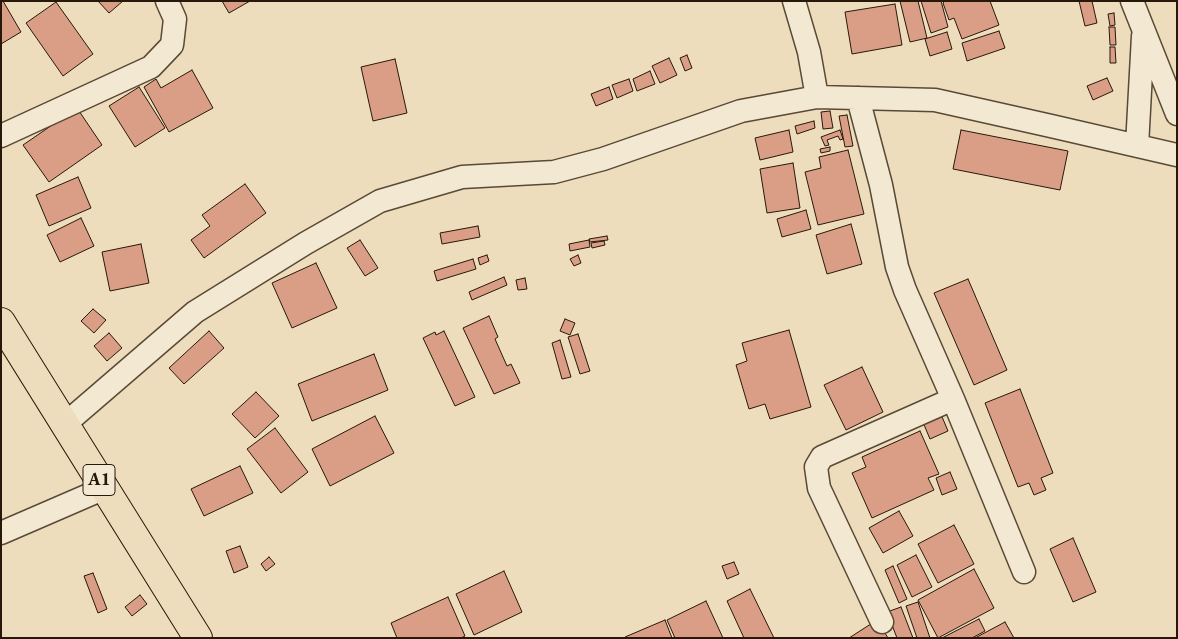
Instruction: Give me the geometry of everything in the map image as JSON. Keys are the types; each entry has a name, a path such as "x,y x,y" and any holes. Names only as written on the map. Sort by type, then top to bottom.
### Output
{"highway":[{"name":"A1","path":"1,322 198,638"}],"street":[{"path":"1,136 151,67 172,45 175,19 167,1"},
{"path":"794,1 809,52 817,96"},
{"path":"1132,1 1177,114"},
{"path":"1137,146 1143,30"},
{"path":"65,424 195,312 306,243 380,201 462,177 554,172 603,160 741,111 817,96 935,100 1177,156"},
{"path":"858,98 881,185 897,267 904,290 953,399 1024,572"},
{"path":"882,622 819,488 816,467 822,457 953,399"},
{"path":"1,533 105,488"}],"building":[{"path":"1,1 3,1 21,32 1,44"},
{"path":"98,1 123,1 109,13"},
{"path":"222,1 250,1 229,13"},
{"path":"900,1 918,1 927,38 910,42"},
{"path":"921,1 941,1 948,27 931,33"},
{"path":"944,1 990,1 999,25 962,39 954,18 949,20"},
{"path":"1079,1 1092,1 1097,23 1085,26"},
{"path":"56,2 93,54 63,76 26,23"},
{"path":"895,4 902,45 852,54 845,12"},
{"path":"1114,13 1115,25 1110,26 1108,14"},
{"path":"1109,27 1115,27 1116,45 1110,45"},
{"path":"999,31 1005,48 967,61 962,43"},
{"path":"947,32 952,49 930,56 925,39"},
{"path":"1110,47 1115,47 1116,63 1110,63"},
{"path":"687,55 692,68 685,71 680,58"},
{"path":"669,58 677,75 660,83 652,66"},
{"path":"395,59 407,113 373,121 361,67"},
{"path":"192,70 213,108 169,132 144,87 156,79 161,88"},
{"path":"650,71 655,84 637,91 633,79"},
{"path":"1107,78 1113,91 1093,100 1087,86"},
{"path":"629,79 633,91 617,98 612,85"},
{"path":"139,87 165,128 135,147 109,106"},
{"path":"609,87 613,99 596,106 591,94"},
{"path":"77,108 102,145 49,182 23,145"},
{"path":"830,111 833,128 823,129 821,112"},
{"path":"847,115 853,146 845,147 839,116"},
{"path":"814,121 815,128 797,134 795,126"},
{"path":"789,130 793,152 760,160 755,138"},
{"path":"840,130 843,139 840,140 838,136 827,140 829,145 825,146 821,137"},
{"path":"961,130 1068,151 1060,190 953,169"},
{"path":"830,147 830,151 821,153 820,149"},
{"path":"848,150 864,214 818,225 805,172 821,168 819,157"},
{"path":"793,163 800,208 767,213 760,169"},
{"path":"78,177 91,208 49,226 36,195"},
{"path":"245,184 266,213 204,258 191,240 210,226 202,215"},
{"path":"806,210 811,229 782,237 777,219"},
{"path":"81,218 94,246 60,262 47,235"},
{"path":"851,224 862,264 827,274 816,235"},
{"path":"478,226 480,237 442,244 440,233"},
{"path":"607,236 608,240 590,242 589,239"},
{"path":"360,240 378,268 365,276 347,248"},
{"path":"589,240 590,247 570,251 569,244"},
{"path":"604,241 605,245 592,248 591,243"},
{"path":"141,244 149,283 110,291 102,252"},
{"path":"487,255 489,261 480,265 478,258"},
{"path":"578,255 581,263 574,266 570,259"},
{"path":"473,259 476,269 437,281 434,271"},
{"path":"316,263 337,308 292,328 272,283"},
{"path":"504,277 507,285 472,300 469,292"},
{"path":"525,278 527,289 518,290 516,280"},
{"path":"968,279 1007,370 974,385 934,293"},
{"path":"93,309 106,320 94,333 81,321"},
{"path":"489,316 498,337 495,339 507,366 511,364 520,383 494,394 463,328"},
{"path":"565,319 575,323 570,335 560,331"},
{"path":"789,330 811,407 770,419 765,404 749,409 736,365 747,361 742,343"},
{"path":"209,331 224,348 184,384 169,368"},
{"path":"444,331 475,397 455,406 423,338 435,332 436,335"},
{"path":"109,333 122,348 107,361 94,346"},
{"path":"578,334 590,371 580,374 568,337"},
{"path":"560,340 571,377 562,379 552,343"},
{"path":"374,354 388,390 312,421 298,384"},
{"path":"862,367 883,412 846,430 824,385"},
{"path":"1020,389 1053,473 1041,478 1046,490 1034,495 1029,483 1018,487 985,403"},
{"path":"256,392 279,416 255,438 232,414"},
{"path":"940,412 948,431 930,439 922,420"},
{"path":"375,416 394,453 330,486 312,449"},
{"path":"275,428 308,472 281,493 247,449"},
{"path":"920,431 939,474 928,478 934,490 872,518 852,473 866,467 862,457"},
{"path":"240,466 253,493 204,516 191,489"},
{"path":"950,472 957,489 942,495 936,478"},
{"path":"899,511 913,536 883,553 869,528"},
{"path":"954,525 974,564 938,583 918,544"},
{"path":"1073,538 1096,592 1073,602 1050,549"},
{"path":"240,546 248,567 234,573 226,551"},
{"path":"916,555 932,587 912,597 897,565"},
{"path":"269,557 275,564 266,571 261,564"},
{"path":"734,562 739,574 727,579 722,566"},
{"path":"893,566 907,599 899,603 885,570"},
{"path":"974,569 994,608 938,638 918,600"},
{"path":"504,571 522,612 474,635 456,594"},
{"path":"93,573 107,609 98,613 84,576"},
{"path":"750,589 774,638 744,638 727,601"},
{"path":"140,595 147,604 132,616 125,607"},
{"path":"448,597 465,636 461,638 397,638 391,623"},
{"path":"706,601 723,638 675,638 667,620"},
{"path":"918,602 930,638 917,638 906,606"},
{"path":"901,607 913,638 897,638 887,612"},
{"path":"979,619 985,631 972,638 942,638"},
{"path":"665,620 672,638 625,638 625,637"},
{"path":"877,620 888,638 849,638"},
{"path":"1005,622 1014,638 975,638"}]}
